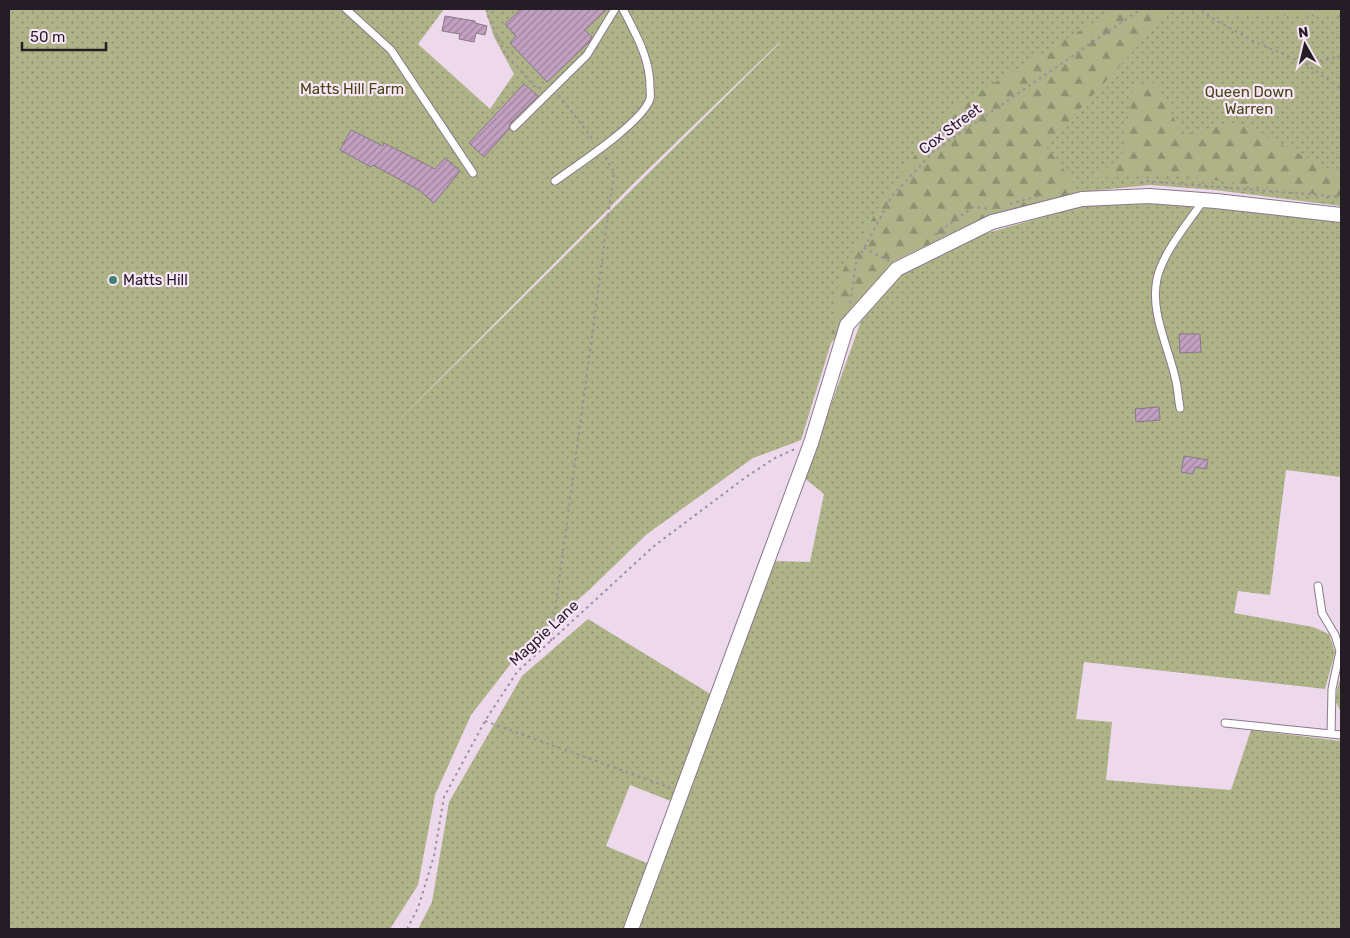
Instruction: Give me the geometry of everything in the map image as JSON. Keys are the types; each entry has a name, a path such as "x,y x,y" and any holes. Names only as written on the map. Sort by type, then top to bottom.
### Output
{"street":[{"path":"631,929 811,443 847,325 897,269 992,222 1082,199 1149,196 1341,215"}],"lane":[{"path":"346,9 391,50 473,173"},
{"path":"514,127 587,55 615,9"},
{"path":"555,181 600,149 642,113 650,98 650,71 641,43 623,9"},
{"path":"1180,408 1175,377 1158,316 1156,284 1163,263 1204,200"},
{"path":"1318,586 1322,612 1335,635 1340,651 1332,689 1331,734"},
{"path":"1225,723 1341,735"}],"path":[{"path":"487,9 487,14 505,53 536,88 554,87 600,149 614,172 551,641"},
{"name":"Cox Street","path":"847,325 856,264 892,196 934,151 1141,9"},
{"path":"1203,9 1210,17 1255,42 1306,64 1341,88"},
{"path":"1306,64 1341,56"},
{"name":"Magpie Lane","path":"407,929 418,908 434,856 444,797 485,721 517,672 654,546 746,477 775,458 811,443"},
{"path":"485,721 682,792"}],"green space":[{"path":"9,9 444,9 418,44 490,109 514,74 494,37 485,9 1341,9 1341,206 1215,190 1150,185 1080,192 989,215 894,261 831,343 801,440 753,458 647,534 589,590 523,648 471,715 435,795 418,885 390,929 9,929","holes":["780,43 400,419 635,182"]},
{"path":"1116,9 1172,9 1046,146 1080,192 989,215 894,261 831,343 839,277 884,198 924,143 958,105"},
{"path":"1204,9 1341,9 1341,17 1207,13"},
{"path":"1156,82 1182,135 1238,122 1341,175 1341,198 1180,175 1094,178 1122,156 1133,87"},
{"path":"1147,200 1341,221 1341,477 1286,470 1270,595 1238,591 1234,613 1313,627 1329,634 1335,652 1325,689 1084,662 1076,719 1112,722 1106,780 1231,790 1251,730 1341,741 1341,929 638,929 772,561 810,562 824,494 803,477 813,455 861,321 899,276 967,239 1083,205"},
{"path":"588,619 712,695 673,802 630,785 606,846 649,864 625,929 418,929 432,902 449,802 522,676"},
{"path":"1339,681 1341,683 1341,712 1335,700"}],"building":[{"path":"521,9 607,9 585,30 592,37 589,42 547,82 510,43 516,36 505,24"},
{"path":"445,16 475,21 475,23 487,26 485,35 476,33 474,42 459,39 460,34 442,31"},
{"path":"524,84 538,96 510,123 509,129 484,157 469,143"},
{"path":"351,130 383,146 384,143 435,169 445,158 460,171 434,203 419,190 373,165 371,167 340,150"},
{"path":"1179,334 1200,334 1201,352 1180,353"},
{"path":"1159,407 1160,420 1136,422 1135,409"},
{"path":"1184,456 1208,460 1206,469 1195,467 1193,474 1181,472"}],"place":[{"name":"Matts Hill","path":"113,280"}],"park label":[{"name":"Matts Hill Farm","path":"352,89"},
{"name":"Queen Down Warren","path":"1249,100"}]}
